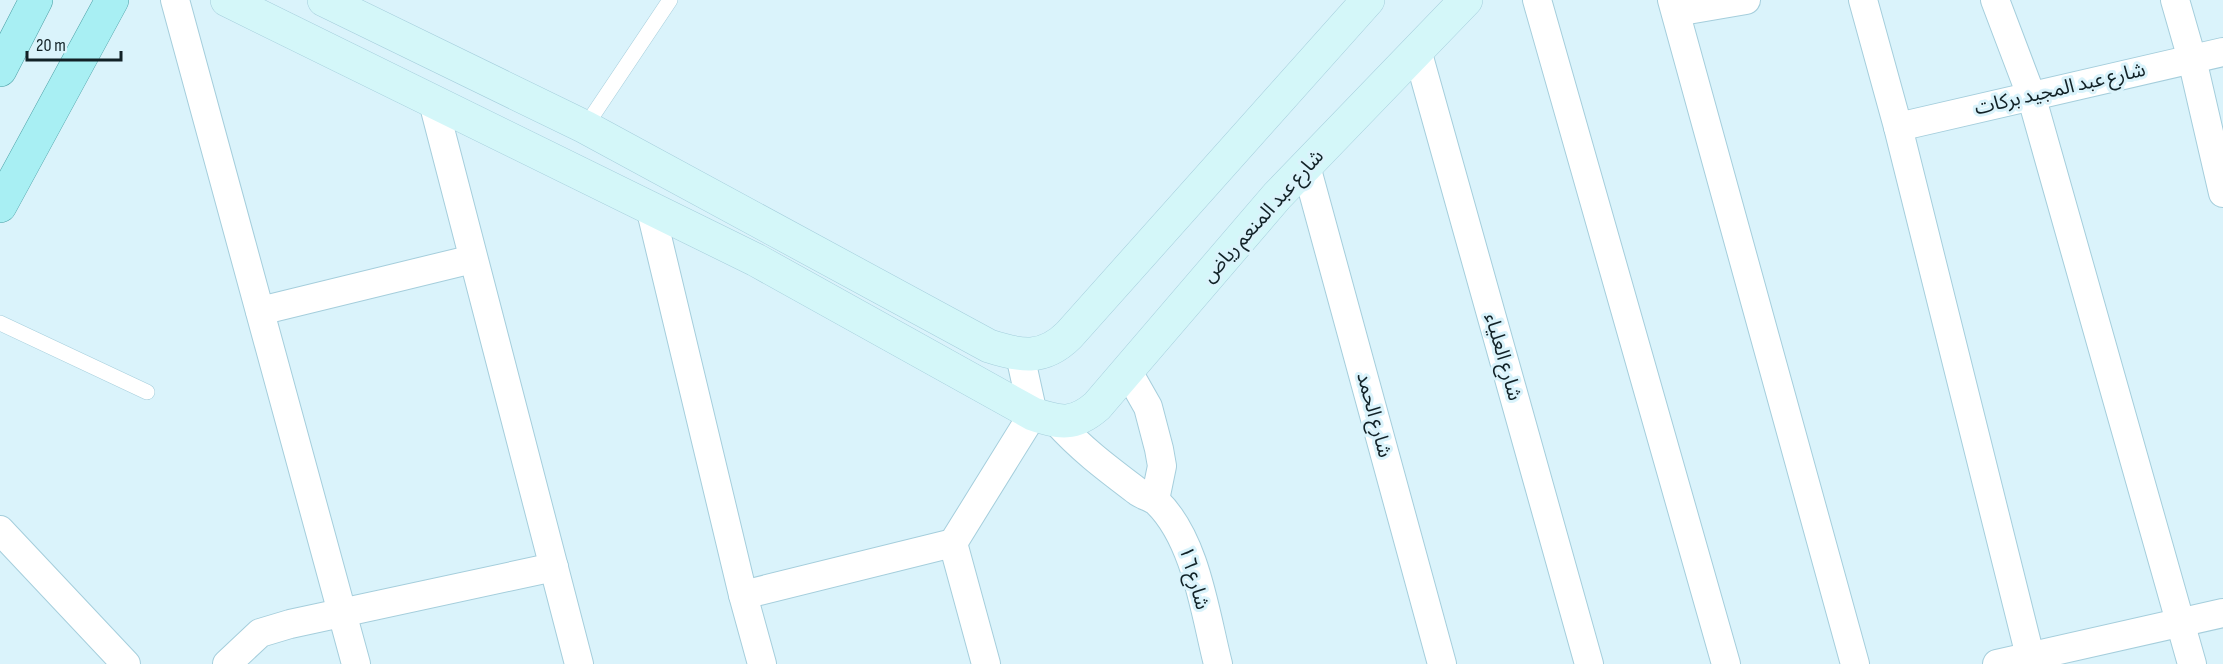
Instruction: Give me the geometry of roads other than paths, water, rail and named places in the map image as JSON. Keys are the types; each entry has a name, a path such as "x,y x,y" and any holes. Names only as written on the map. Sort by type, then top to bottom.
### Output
{"main road":[{"path":"0,206 10,164 112,0"},
{"path":"324,0 585,127 989,346 1020,355 1050,350 1069,335 1368,0"},
{"name":"شارع عبد المنعم رياض","path":"1045,418 1069,421 1089,412 1277,196 1466,0"},
{"path":"231,1 756,260 1045,418"},
{"path":"0,70 34,2"}],"street":[{"path":"175,0 356,664"},
{"path":"1537,0 1726,664"},
{"path":"1746,0 1674,6 1855,664"},
{"path":"1863,0 1898,128 2031,660"},
{"path":"1995,0 2031,95 2192,664"},
{"path":"2175,0 2192,59 2223,194"},
{"name":"شارع العلياء","path":"1417,50 1589,664"},
{"name":"شارع عبد المجيد بركات","path":"1898,128 2031,95 2223,52"},
{"path":"433,102 579,664"},
{"name":"شارع الحمد","path":"1306,166 1443,664"},
{"path":"650,207 743,595 762,664"},
{"path":"260,311 473,259"},
{"path":"743,595 952,543 1045,418 1020,355"},
{"path":"1127,370 1148,407 1159,449 1162,466 1155,500"},
{"name":"شارع ١٦","path":"1045,418 1140,493 1155,500 1180,532 1189,553 1218,664"},
{"path":"0,530 126,664"},
{"path":"952,543 986,664"},
{"path":"227,664 260,633 290,624 554,567"},
{"path":"1997,664 2031,660 2223,613"}],"lane":[{"path":"585,127 670,0"},
{"path":"0,323 147,392"}]}
